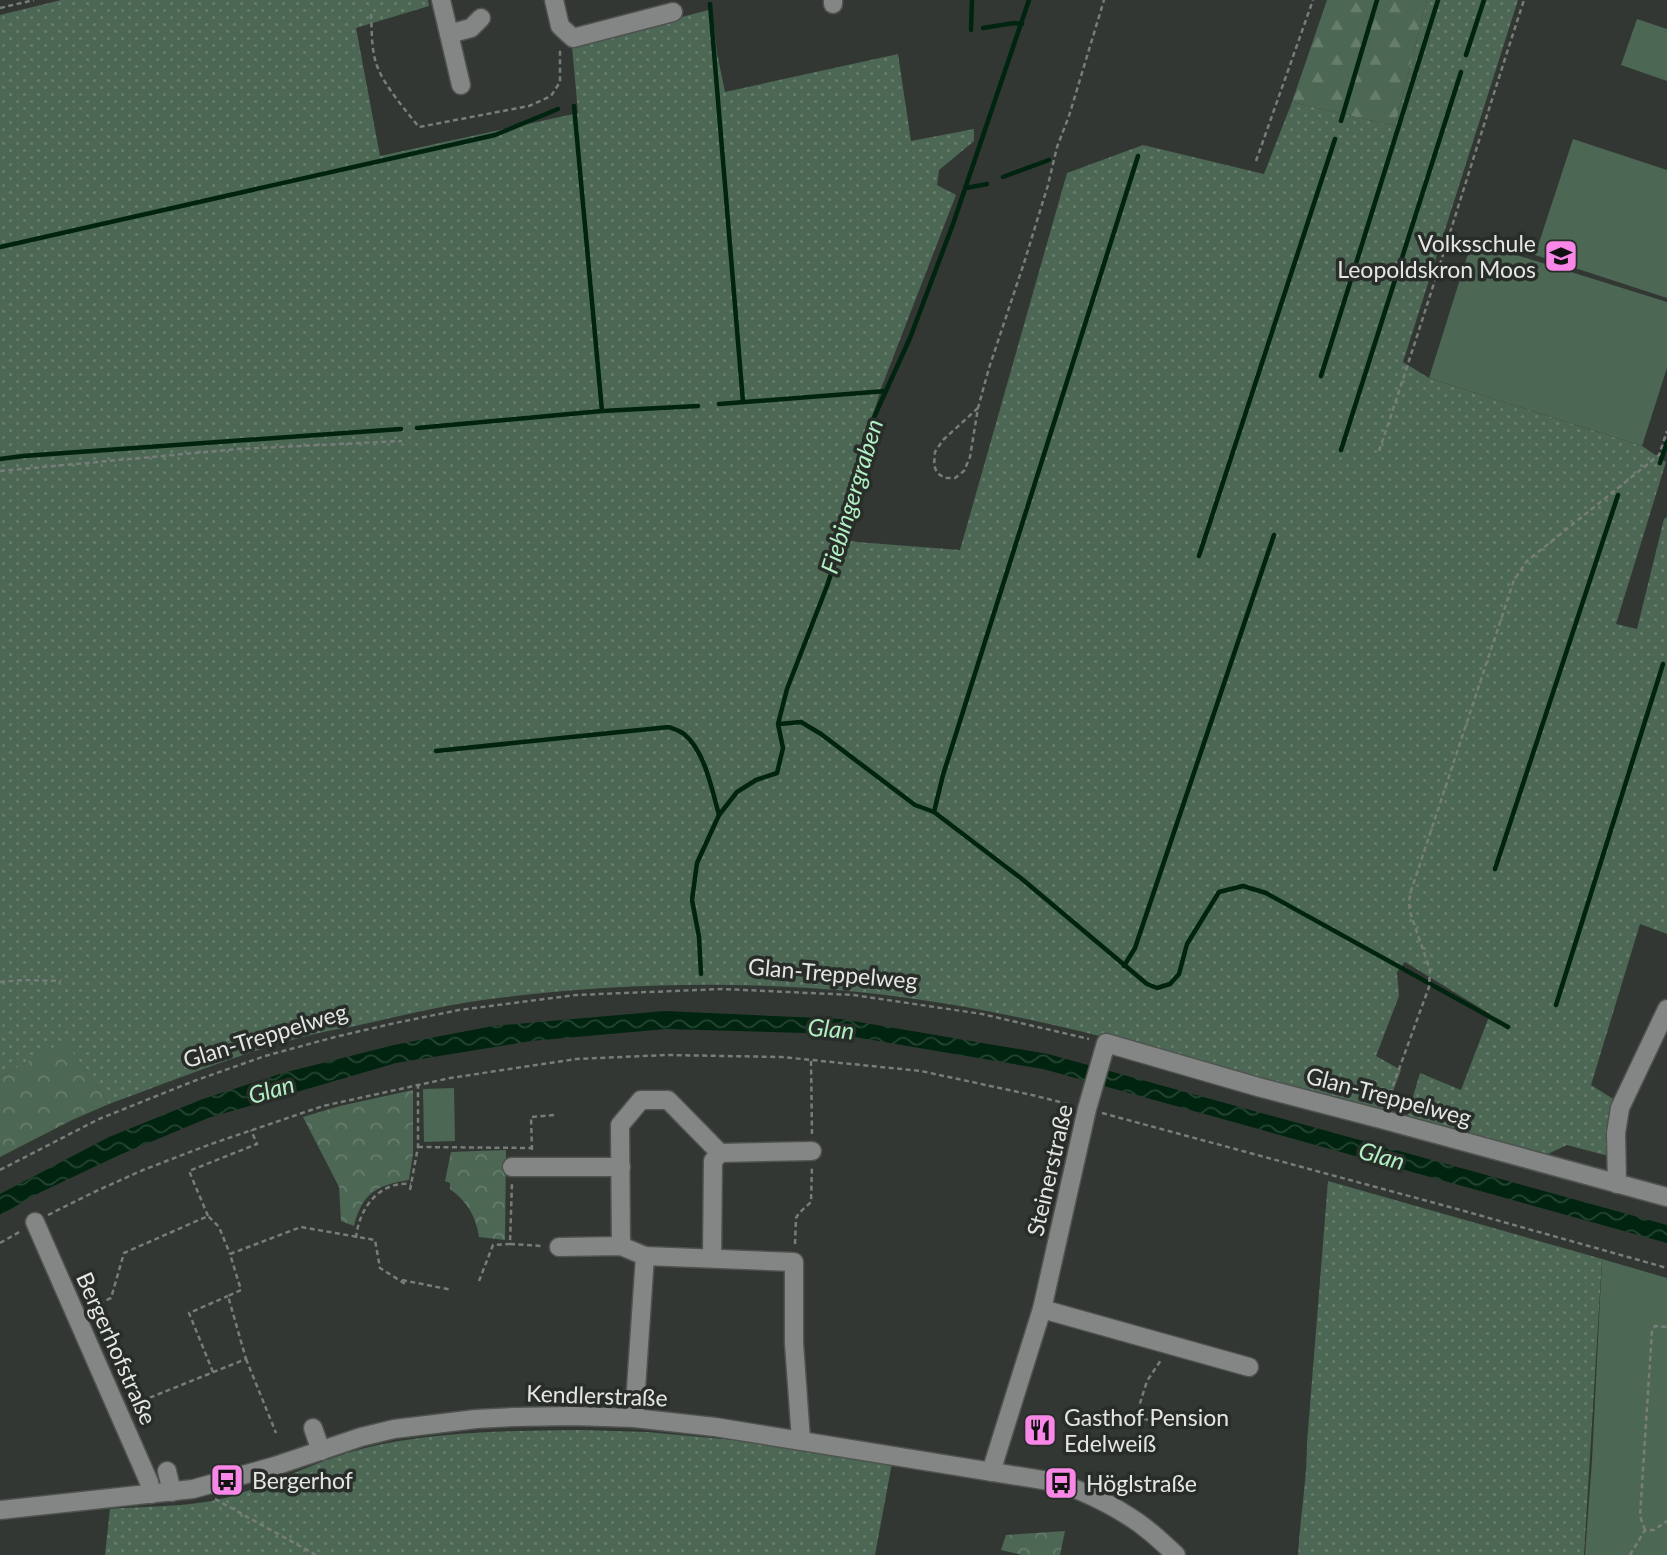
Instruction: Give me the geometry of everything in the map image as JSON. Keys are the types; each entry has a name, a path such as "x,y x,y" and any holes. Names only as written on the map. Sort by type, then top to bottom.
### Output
{"street":[{"path":"441,0 461,85"},
{"path":"554,0 560,26 573,38 673,12"},
{"path":"449,34 471,28 481,18"},
{"path":"1617,1184 1616,1133 1620,1108 1667,1009"},
{"name":"Glan-Treppelweg","path":"1106,1046 1667,1197"},
{"name":"Steinerstraße","path":"991,1472 1042,1309 1090,1102 1106,1046"},
{"path":"621,1246 620,1125 642,1100 668,1100 720,1153 812,1151"},
{"path":"712,1258 713,1161 720,1153"},
{"path":"512,1167 621,1167"},
{"name":"Bergerhofstraße","path":"35,1222 149,1482 150,1494"},
{"path":"559,1247 621,1246 645,1256 794,1262 794,1343 801,1440"},
{"path":"634,1418 645,1256"},
{"path":"1042,1309 1250,1367"},
{"name":"Kendlerstraße","path":"0,1510 193,1489 394,1429 476,1419 573,1416 634,1418 801,1440 1061,1483 1126,1514 1160,1549 1176,1555"},
{"path":"313,1428 321,1451"},
{"path":"167,1471 172,1492"}],"path":[{"path":"0,8 34,0"},
{"path":"978,408 943,440 935,452 934,465 937,473 945,478 955,478 964,471 970,457 978,408 989,368 1013,300 1057,147 1104,0"},
{"path":"1256,161 1313,0"},
{"path":"1379,451 1524,0"},
{"path":"1381,1119 1429,987 1430,970 1410,912 1411,891 1514,580 1527,561 1659,455 1667,431"},
{"path":"0,471 238,449 402,441"},
{"path":"0,982 61,981"},
{"name":"Glan-Treppelweg","path":"0,1170 99,1119 265,1056 335,1037 459,1010 576,995 722,989 855,995 982,1014 1106,1046"},
{"path":"0,1243 35,1222 143,1170 323,1106 463,1076 576,1059 666,1055 782,1057 921,1071 1032,1095 1090,1102 1667,1268"},
{"path":"410,1190 418,1147 418,1085"},
{"path":"532,1167 531,1117 555,1115"},
{"path":"213,1373 188,1313 241,1290 219,1227 208,1216 189,1171 257,1144 251,1130"},
{"path":"418,1147 531,1148"},
{"path":"510,1244 512,1167"},
{"path":"356,1238 361,1214 371,1198 396,1184 411,1184"},
{"path":"75,1314 110,1298 124,1253 208,1216"},
{"path":"230,1255 301,1227 375,1240 380,1268 407,1285"},
{"path":"479,1281 493,1245 559,1247"},
{"path":"399,1279 452,1290"},
{"path":"228,1296 246,1359 276,1433"},
{"path":"1630,1555 1644,1530 1640,1516 1651,1331 1656,1326 1667,1327"},
{"path":"1148,1420 1136,1416 1140,1400 1147,1381 1166,1352"},
{"path":"118,1410 246,1359"},
{"path":"213,1497 217,1502 316,1555"},
{"path":"1644,1530 1654,1530 1667,1521"}],"green space":[{"path":"61,0 428,0 429,6 356,28 380,156 578,113 572,46 712,9 725,92 898,54 911,141 974,129 974,141 939,170 937,185 956,195 882,386 835,537 857,542 960,550 1067,173 1143,145 1264,174 1292,102 1395,126 1427,0 1518,0 1403,362 1429,378 1642,446 1666,462 1616,624 1637,629 1664,519 1667,517 1667,934 1640,924 1591,1085 1618,1102 1612,1157 1567,1145 1537,1159 1406,1120 1420,1073 1461,1090 1490,1014 1405,962 1397,972 1399,996 1376,1056 1401,1070 1386,1110 1377,1113 1164,1053 1002,1014 893,996 780,986 666,985 553,992 481,1000 292,1040 109,1104 65,1042 0,1077 0,15"},
{"path":"1327,0 1427,0 1395,126 1292,102"},
{"path":"1637,19 1667,29 1667,81 1621,65"},
{"path":"1573,139 1667,170 1667,298 1535,255"},
{"path":"1472,241 1667,302 1667,368 1642,446 1429,378"},
{"path":"65,1041 109,1104 0,1157 0,1077"},
{"path":"454,1088 455,1141 424,1142 423,1089"},
{"path":"413,1090 413,1154 409,1180 372,1192 361,1206 354,1226 341,1221 339,1187 303,1117"},
{"path":"506,1150 505,1240 479,1237 470,1210 450,1189 450,1183 445,1181 451,1152"},
{"path":"1328,1181 1602,1259 1584,1555 1298,1555"},
{"path":"1602,1259 1667,1278 1667,1555 1585,1555"},
{"path":"580,1430 647,1432 744,1441 892,1463 875,1555 105,1555 110,1509 219,1500 359,1449 403,1440 479,1433"},
{"path":"1065,1531 1060,1555 1022,1555 1001,1550 1006,1535"}],"water":[{"name":"Glan","path":"665,1011 841,1019 1048,1054 1667,1225 1667,1243 1043,1069 837,1034 666,1029 531,1041 396,1063 208,1118 117,1156 0,1215 0,1194 109,1137 203,1099 283,1073 394,1045 493,1026"}],"waterway":[{"path":"971,30 972,0"},
{"name":"Fiebingergraben","path":"701,974 699,937 692,900 697,863 719,815 737,792 756,780 777,773 783,748 778,724 787,689 827,586 850,517 865,437 910,338 953,224 1029,0"},
{"path":"1341,121 1377,0"},
{"path":"1321,376 1438,0"},
{"path":"1466,55 1484,0"},
{"path":"710,4 743,402"},
{"path":"983,28 1022,24"},
{"path":"1341,450 1461,72"},
{"path":"574,106 602,411"},
{"path":"0,247 495,135 558,109"},
{"path":"1199,556 1335,139"},
{"path":"934,812 943,775 1138,156"},
{"path":"1003,177 1049,160"},
{"path":"966,188 987,184"},
{"path":"719,404 886,391"},
{"path":"417,428 602,411 698,406"},
{"path":"0,459 401,429"},
{"path":"1660,463 1667,442"},
{"path":"1495,869 1618,495"},
{"path":"1124,966 1135,948 1274,535"},
{"path":"1556,1005 1663,664"},
{"path":"779,724 801,722 915,805 934,812 1022,879 1147,984 1157,988 1170,984 1179,974 1187,944 1219,892 1243,886 1266,893 1508,1027"},
{"path":"436,751 669,727 684,734 697,750 707,772 719,815"}],"place":[{"name":"Volksschule Leopoldskron Moos","path":"1561,256"},
{"name":"Gasthof Pension Edelweiß","path":"1040,1430"},
{"name":"Bergerhof","path":"227,1480"},
{"name":"Höglstraße","path":"1061,1483"}]}
